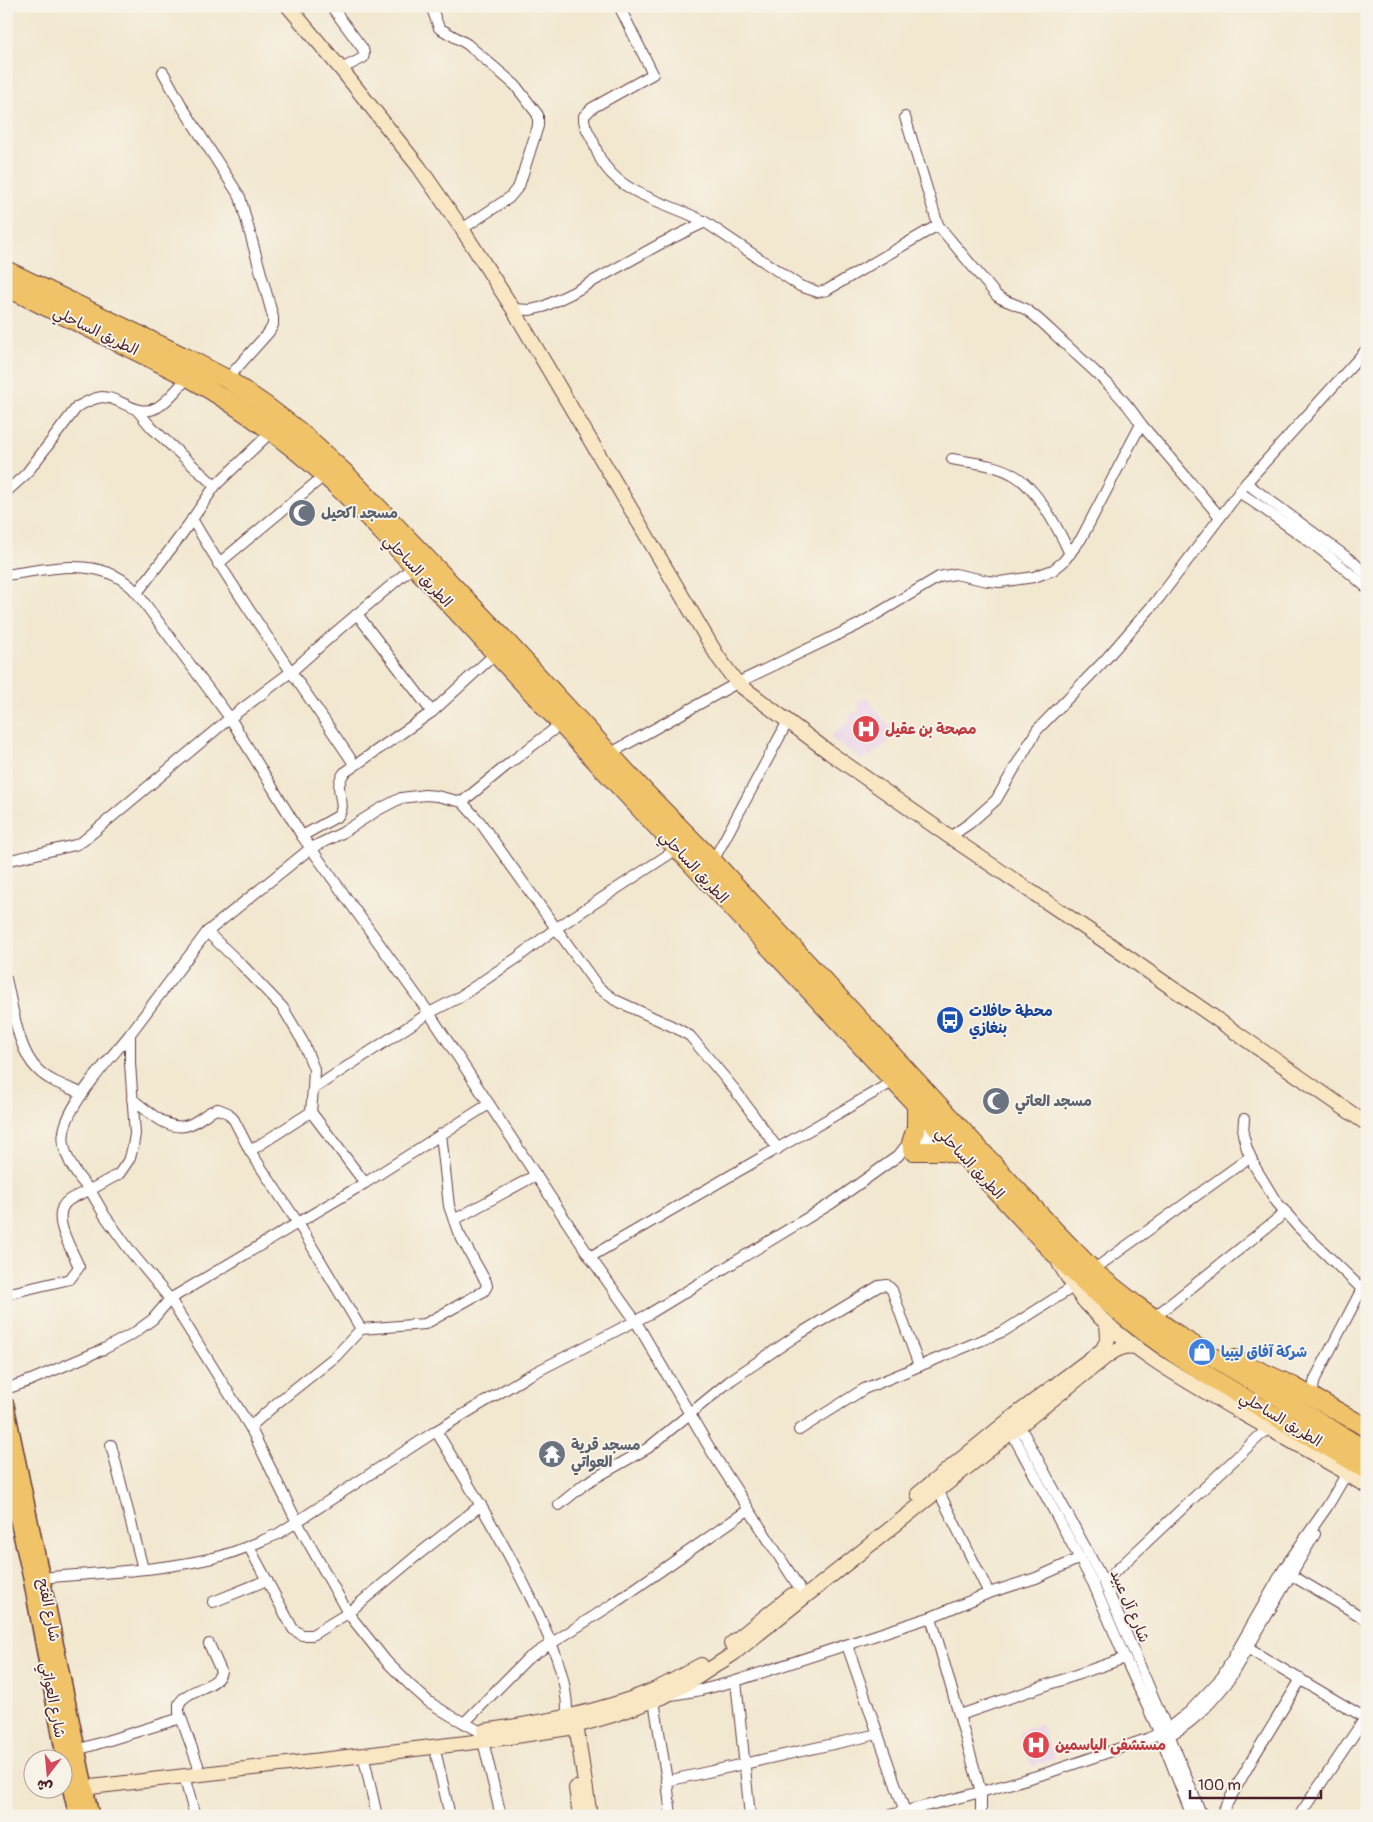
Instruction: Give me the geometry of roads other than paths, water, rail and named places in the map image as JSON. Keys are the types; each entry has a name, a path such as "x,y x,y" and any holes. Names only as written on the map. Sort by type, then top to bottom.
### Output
{"highway":[{"name":"الطريق الساحلي","path":"6,270 190,359 227,379 265,405 299,432 346,474 504,640 609,754 713,860 1093,1270 1153,1318 1182,1338 1367,1451"},
{"name":"الطريق الساحلي","path":"6,287 188,377 251,415 324,475 414,566 1053,1252 1088,1287 1178,1356 1367,1470"},
{"path":"916,1104 916,1128 907,1150 942,1151 964,1156"},
{"path":"1182,1338 1254,1368 1315,1398 1367,1428"}],"main road":[{"name":"شارع الفتح","path":"6,1405 11,1476 43,1578 77,1750 77,1784 91,1816"},
{"name":"شارع العواتي","path":"11,1476 31,1578 77,1784 77,1816"}],"street":[{"path":"288,6 341,69 419,168 462,229 513,308 718,657 736,683 830,753 950,838 1110,944 1367,1124"},
{"path":"331,6 363,49 364,54 363,58 341,69"},
{"path":"431,6 439,28 467,44 515,85 538,115 538,126 515,192 510,198 462,229"},
{"path":"619,6 653,74 592,108 584,116 585,124 604,166 613,175 646,198 688,212 800,286 818,292 828,290 938,225"},
{"path":"163,72 183,108 240,197 273,317 273,325 269,332 227,379"},
{"path":"905,117 938,225 997,296 1029,311 1100,377 1130,408 1141,424 1220,517"},
{"path":"513,308 530,310 548,305 660,244 705,222"},
{"path":"950,838 996,800 1037,730 1105,660 1159,598 1246,483 1367,349"},
{"path":"6,492 26,474 77,407 102,397 115,400 137,410 145,411 156,408 188,377"},
{"path":"137,410 151,427 215,486"},
{"path":"609,754 736,683 858,625 939,577 955,574 1000,582 1034,577 1053,570 1070,554 1081,539 1141,424"},
{"path":"137,593 215,486 272,431"},
{"path":"952,459 994,467 1012,473 1022,480 1058,529 1070,554"},
{"path":"218,564 324,475"},
{"path":"1246,483 1352,561 1367,575"},
{"path":"1239,492 1338,562 1367,588"},
{"path":"192,520 250,613 292,671 354,764"},
{"path":"6,861 75,845 83,841 230,718 292,671 414,566"},
{"path":"6,575 45,568 90,568 120,578 137,593 230,718 302,836 429,1013 590,1257 635,1320 748,1510 800,1589"},
{"path":"357,614 432,712"},
{"path":"302,836 338,816 342,808 338,785 340,779 354,764 382,748 432,712 495,654"},
{"path":"713,860 788,721"},
{"path":"462,802 561,724"},
{"path":"501,1816 482,1736 429,1702 411,1686 386,1661 348,1613 297,1522 250,1427 170,1299 131,1252 76,1172 64,1145 63,1134 66,1124 75,1104 207,932 311,848 342,833 378,810 402,798 425,795 462,802 489,835 598,987 615,1000 690,1036 735,1090 778,1149"},
{"path":"313,1089 429,1013 458,998 517,958 555,929 677,849"},
{"path":"207,932 283,1008 303,1042 314,1068 311,1112 365,1183"},
{"path":"6,979 22,1045 29,1060 39,1071 57,1083 83,1094"},
{"path":"6,1294 70,1279 76,1274 79,1266 59,1222 59,1213 68,1200 119,1174 130,1158 136,1134 132,1099 130,1034"},
{"path":"590,1257 894,1081"},
{"path":"132,1099 159,1119 171,1125 186,1126 193,1124 213,1110 223,1110 234,1120 250,1151 298,1223 361,1329"},
{"path":"6,1389 104,1349 134,1333 153,1319 170,1299 365,1183 489,1104"},
{"path":"250,1151 311,1112"},
{"path":"1244,1119 1243,1134 1250,1157 1275,1200 1362,1289"},
{"path":"43,1578 172,1566 219,1557 278,1534 436,1431 526,1378 649,1314 832,1203 939,1129"},
{"path":"250,1427 336,1356 361,1329 425,1324 484,1291 487,1286 486,1282 454,1220 449,1206 441,1134"},
{"path":"1093,1270 1250,1157"},
{"path":"454,1220 536,1175"},
{"path":"1153,1318 1286,1212"},
{"path":"1053,1252 1073,1286 1086,1303 1137,1347 1182,1378 1367,1486"},
{"path":"1315,1398 1314,1384 1316,1379 1367,1279"},
{"path":"559,1505 586,1483 648,1448 731,1380 796,1336 883,1285 890,1286 892,1290 919,1366"},
{"path":"799,1430 864,1389 1004,1331 1073,1286"},
{"path":"658,1699 690,1682 733,1654 938,1490 1013,1424 1102,1350 1108,1339 1107,1323"},
{"path":"571,1719 651,1692 701,1666 1013,1424 1120,1347 1137,1347"},
{"name":"شارع آل عبيد","path":"1013,1424 1094,1584 1125,1658 1164,1734 1202,1816"},
{"name":"شارع آل عبيد","path":"1013,1424 1104,1582 1164,1734 1192,1816"},
{"path":"1104,1582 1268,1428"},
{"path":"436,1431 515,1566 552,1642 571,1719 590,1816"},
{"path":"111,1445 143,1568"},
{"path":"886,1816 1047,1773 1164,1734 1189,1722 1209,1704 1227,1683 1348,1474"},
{"path":"1164,1734 1189,1712 1222,1677 1285,1567 1348,1474"},
{"path":"938,1490 989,1593"},
{"path":"249,1546 293,1630 302,1635 312,1635 348,1613 481,1505"},
{"path":"464,1723 517,1668 552,1642 613,1604 748,1510"},
{"path":"77,1784 184,1776 434,1746 571,1719 701,1690 736,1682 931,1617 989,1593 1036,1578 1080,1558"},
{"path":"1291,1575 1367,1620"},
{"path":"213,1602 267,1580"},
{"path":"931,1617 981,1792 981,1816"},
{"path":"198,1765 178,1708 180,1701 186,1695 217,1680 221,1675 209,1644"},
{"path":"847,1645 905,1812"},
{"path":"1247,1648 1366,1719 1299,1816"},
{"path":"960,1714 1125,1658"},
{"path":"1220,1816 1301,1679"},
{"path":"736,1682 750,1816"},
{"path":"658,1699 671,1816"},
{"path":"77,1750 181,1718"},
{"path":"571,1719 580,1816"},
{"path":"667,1781 878,1734"},
{"path":"77,1784 198,1765 482,1736"},
{"path":"434,1746 450,1816"},
{"path":"363,1754 377,1816"},
{"path":"184,1776 195,1816"}],"place":[{"name":"مسجد اكحيل","path":"302,513"},
{"name":"مصحة بن عقيل","path":"866,729"},
{"name":"محطة حافلات بنغازي","path":"950,1020"},
{"name":"مسجد العاتي","path":"996,1101"},
{"name":"شركة آفاق ليبيا","path":"1202,1352"},
{"name":"مسجد قرية العواتي","path":"552,1454"},
{"name":"مستشفى الياسمين","path":"1036,1745"}]}
